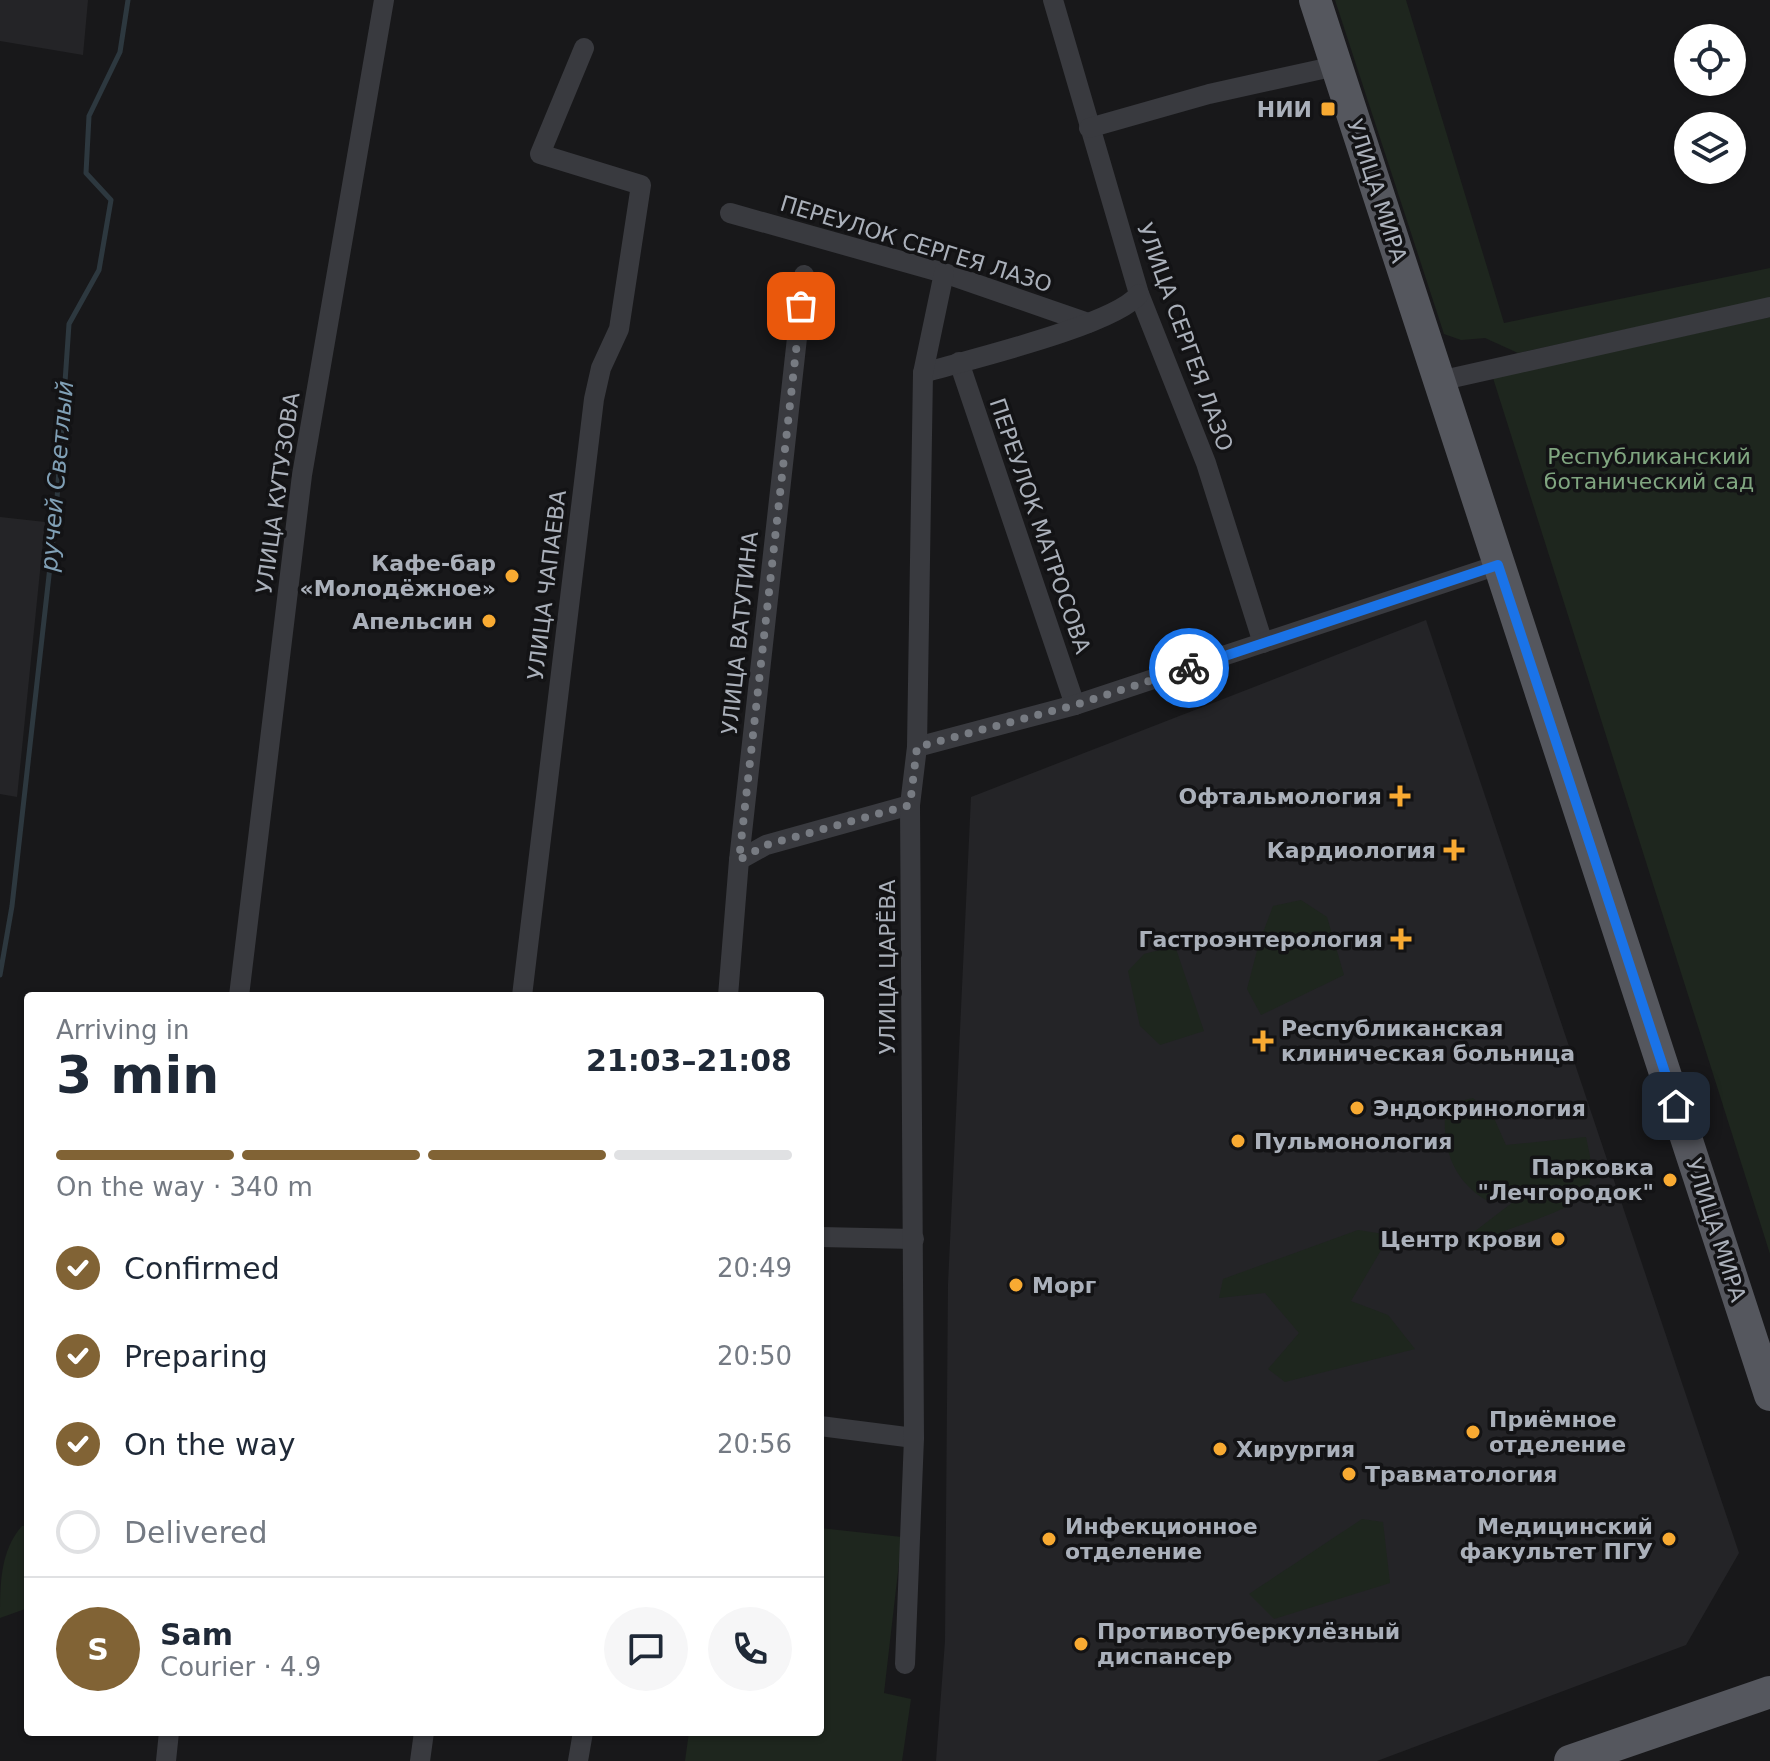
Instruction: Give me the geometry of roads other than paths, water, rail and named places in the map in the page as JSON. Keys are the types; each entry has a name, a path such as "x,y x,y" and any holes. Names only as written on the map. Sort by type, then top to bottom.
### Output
{"main road":[{"name":"УЛИЦА МИРА","path":"1315,0 1770,1395"},
{"path":"1570,1761 1770,1692"}],"street":[{"name":"УЛИЦА КУТУЗОВА","path":"239,992 302,475 384,0"},
{"name":"УЛИЦА СЕРГЕЯ ЛАЗО","path":"1053,0 1139,294 1206,463 1263,643"},
{"name":"УЛИЦА ЧАПАЕВА","path":"522,992 594,399 601,368 619,329 641,185 540,154 584,48"},
{"path":"1089,128 1209,94 1336,66"},
{"name":"ПЕРЕУЛОК СЕРГЕЯ ЛАЗО","path":"730,213 944,273 1088,323"},
{"name":"УЛИЦА ЦАРЁВА","path":"905,1664 914,1438 910,805 917,747 923,373 944,273"},
{"name":"УЛИЦА ВАТУТИНА","path":"728,992 739,860 804,275"},
{"path":"923,373 1088,323 1128,306 1139,294"},
{"path":"1439,381 1770,307"},
{"name":"ПЕРЕУЛОК МАТРОСОВА","path":"959,362 1075,705"},
{"path":"917,747 1075,705 1498,565"},
{"path":"739,860 766,845 910,805"},
{"path":"824,1237 914,1239"},
{"path":"824,1427 914,1438"},
{"path":"166,1761 169,1736"},
{"path":"420,1761 423,1736"},
{"path":"578,1761 582,1736"}],"waterway":[{"name":"ручей Светлый","path":"0,975 12,906 56,513 69,324 99,270 111,200 86,173 89,116 120,52 128,0"}],"place":[{"name":"НИИ","path":"1328,109"},
{"name":"Кафе-бар «Молодёжное»","path":"512,576"},
{"name":"Апельсин","path":"489,621"},
{"name":"Офтальмология","path":"1400,796"},
{"name":"Кардиология","path":"1454,850"},
{"name":"Гастроэнтерология","path":"1401,939"},
{"name":"Республиканская клиническая больница","path":"1263,1041"},
{"name":"Эндокринология","path":"1357,1108"},
{"name":"Пульмонология","path":"1238,1141"},
{"name":"Парковка \"Лечгородок\"","path":"1670,1180"},
{"name":"Центр крови","path":"1558,1239"},
{"name":"Морг","path":"1016,1285"},
{"name":"Приёмное отделение","path":"1473,1432"},
{"name":"Хирургия","path":"1220,1449"},
{"name":"Травматология","path":"1349,1474"},
{"name":"Инфекционное отделение","path":"1049,1539"},
{"name":"Медицинский факультет ПГУ","path":"1669,1539"},
{"name":"Противотуберкулёзный диспансер","path":"1081,1644"}],"park label":[{"name":"Республиканский ботанический сад","path":"1649,468"}]}
